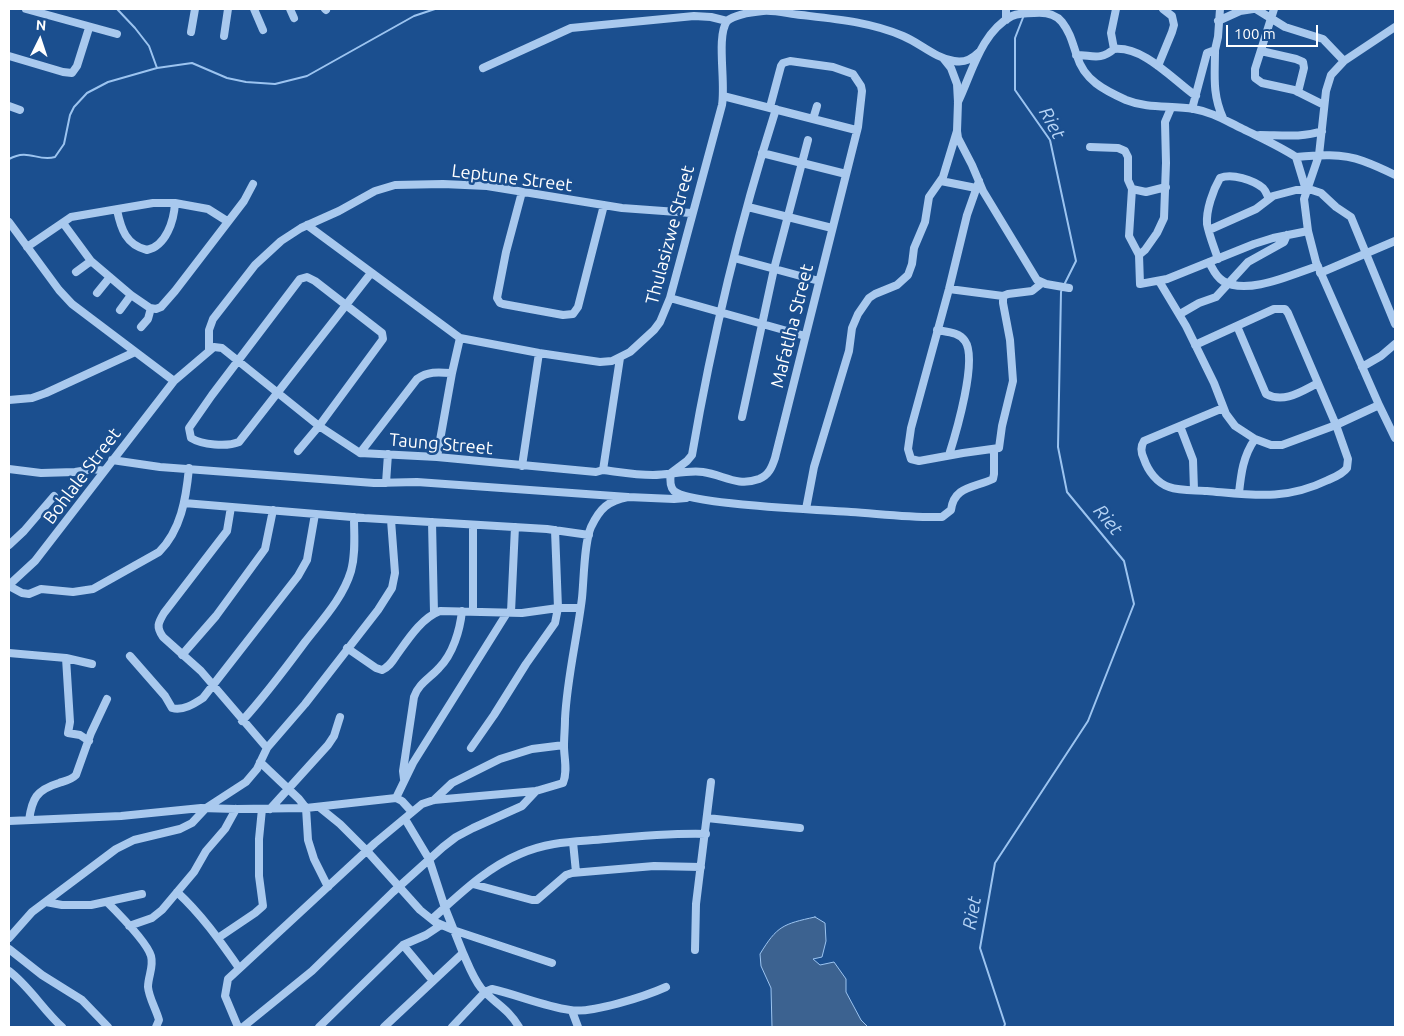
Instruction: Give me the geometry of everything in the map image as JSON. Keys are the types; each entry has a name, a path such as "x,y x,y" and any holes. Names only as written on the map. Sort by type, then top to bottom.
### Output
{"street":[{"path":"26,9 89,28 117,34"},
{"path":"191,32 195,9"},
{"path":"224,36 228,9"},
{"path":"254,9 263,30"},
{"path":"290,9 294,18"},
{"path":"1006,9 1006,20"},
{"path":"1057,16 1062,9"},
{"path":"1114,49 1111,33 1116,9"},
{"path":"1158,66 1174,25 1172,16 1162,9"},
{"path":"1220,9 1215,50 1214,84 1217,104 1223,118"},
{"path":"1218,21 1240,11 1254,9 1285,27 1323,40 1344,61"},
{"path":"1274,9 1255,69 1256,79 1262,83 1298,92 1324,105"},
{"path":"483,68 571,28 694,16 711,16 726,21 734,16 764,11 858,23 886,29 905,36 952,61 970,60 980,51"},
{"path":"958,102 980,51 990,34 1006,20 1020,14 1043,12 1057,16 1070,34 1081,68 1087,76 1104,89 1129,101 1171,108 1192,109 1223,118 1272,142 1296,157 1319,155 1362,160 1395,175"},
{"name":"Thulasizwe Street","path":"307,225 460,338 600,362 620,358 630,352 654,330 660,322 670,298 691,213 724,96 722,33 726,21"},
{"path":"1395,27 1344,61 1331,75 1326,91 1319,155 1304,199 1308,231 1319,269 1395,438"},
{"path":"9,56 59,71 72,72 77,66 89,28"},
{"path":"1076,55 1100,57 1107,55 1114,49 1122,49 1140,55 1158,66 1196,96"},
{"path":"1192,109 1207,53 1215,50"},
{"path":"1261,51 1303,62 1304,68 1298,92"},
{"path":"944,58 955,78 958,102 958,138 972,165 977,184 1037,280 1070,288"},
{"name":"Mafatlha Street","path":"671,473 705,472 731,481 740,482 758,479 768,472 775,458 859,122 862,89 853,74 842,69 794,61 783,64 780,70 773,108"},
{"path":"724,96 856,130"},
{"path":"9,106 20,110"},
{"path":"813,119 817,106"},
{"path":"773,108 734,258 705,381 692,455 671,473 672,489 676,493 690,497 732,503 945,516 950,510 954,497 974,485 994,478 994,449"},
{"path":"1139,255 1145,250 1162,222 1166,187 1165,122 1171,108"},
{"path":"806,509 814,467 849,351 852,328 858,314 869,298 897,285 908,274 912,264 914,248 925,222 929,197 941,181 947,168 957,131"},
{"path":"1255,135 1289,136 1313,134 1322,131"},
{"path":"742,417 774,269 808,140"},
{"path":"1090,147 1118,148 1125,151 1128,157 1128,180 1132,189 1130,236 1139,255 1140,284 1159,281 1254,244 1308,231"},
{"path":"762,153 846,174"},
{"path":"1296,157 1306,190"},
{"path":"1218,258 1207,217 1218,181 1222,177 1230,176 1248,180 1262,188 1268,199"},
{"path":"941,181 977,184"},
{"path":"63,223 91,261 131,295 152,308 161,307 244,201 252,184"},
{"path":"977,184 967,215 911,428 908,449 914,461 919,462 949,455 998,449 1000,446 1002,426 1013,381 1010,340 1002,300 1003,296"},
{"name":"Leptune Street","path":"210,349 210,324 212,319 255,265 269,251 307,225 339,211 375,191 395,185 476,185 604,205 691,213"},
{"path":"1132,189 1146,192 1166,187"},
{"path":"1209,230 1256,209 1268,199 1290,192 1306,190 1324,195 1336,207 1348,214 1353,222 1395,324"},
{"path":"522,192 506,252 497,298 503,304 563,315 573,314 578,307 604,205"},
{"path":"27,247 77,216 153,203 208,209 227,221"},
{"path":"117,210 120,227 125,236 139,248 150,250 156,247 168,231 174,215 175,204"},
{"path":"748,207 832,228"},
{"path":"9,222 59,290 72,304 174,382"},
{"path":"1180,314 1199,303 1216,297 1248,262 1284,242 1287,235"},
{"path":"1209,262 1216,276 1228,284 1256,285 1319,269 1365,254 1395,241"},
{"path":"1233,253 1248,262"},
{"path":"734,258 819,281"},
{"path":"76,272 91,261"},
{"path":"298,451 319,426 383,339 382,333 347,305 312,278 302,277 190,424 189,432 194,440 225,445 239,442 347,305 371,273"},
{"path":"97,293 110,277"},
{"path":"1159,281 1180,314 1216,387 1223,408 1235,426 1255,439 1271,445 1282,445 1336,425 1379,405"},
{"path":"949,289 1003,296 1032,291 1042,282"},
{"path":"120,310 131,295"},
{"path":"670,298 805,336"},
{"path":"141,327 148,319 152,308"},
{"path":"1195,345 1277,308 1285,309 1336,425 1349,462 1348,468 1322,483 1294,493 1239,494 1170,488 1159,481 1149,470 1142,451 1142,443 1147,438 1223,408"},
{"path":"1237,326 1266,394 1276,398 1283,398 1318,383"},
{"path":"937,330 960,336 966,342 970,351 968,381 957,431 949,455"},
{"path":"437,457 460,338"},
{"path":"1362,367 1381,356 1395,344"},
{"path":"210,349 219,347 319,426 360,453 417,379 432,372 452,373"},
{"name":"Bohlale Street","path":"9,586 35,561 174,382 210,349"},
{"path":"9,400 32,398 46,393 135,352"},
{"path":"522,466 539,353"},
{"path":"603,470 620,358"},
{"path":"1180,426 1193,460 1194,490"},
{"path":"1239,494 1242,467 1255,439"},
{"name":"Taung Street","path":"360,453 437,457 596,472 603,470 651,475 671,473"},
{"path":"386,483 388,454"},
{"path":"112,460 189,468 386,483 438,483 628,497 674,499 690,497"},
{"path":"9,469 41,473 75,472 94,468 104,471"},
{"path":"9,586 22,594 46,589 73,592 93,589 159,552 168,543 184,503 189,468"},
{"path":"9,545 24,532 54,496"},
{"path":"238,1027 224,992 228,979 412,812 426,802 434,800 536,791 563,783 566,776 564,745 566,707 589,535 594,521 608,503 628,497"},
{"path":"184,503 391,520 555,530 589,535"},
{"path":"231,507 227,531 164,613 158,625 158,631 213,685 267,748"},
{"path":"182,655 216,616 265,549 273,510"},
{"path":"130,656 175,709 184,708 198,701 208,692 298,576 307,560 315,514"},
{"path":"242,721 258,704 332,607 345,585 354,556 354,517"},
{"path":"10,934 32,912 116,849 134,840 180,829 192,823 206,808 246,782 267,748 305,704 378,610 392,588 395,573 391,520"},
{"path":"432,522 434,613"},
{"path":"473,525 473,612"},
{"path":"396,798 413,763 509,612 516,527"},
{"path":"471,748 526,664 556,623 558,608 555,530"},
{"path":"347,648 382,670 390,664 420,625 434,613 447,611 532,612 558,608 580,608"},
{"path":"404,780 403,770 416,690 439,668 447,657 454,643 462,611"},
{"path":"9,653 66,658 92,664"},
{"path":"66,658 70,722 68,733 89,741"},
{"path":"29,820 31,803 37,795 52,785 71,779 76,774 107,700"},
{"path":"218,938 256,913 263,906 259,876 259,839 266,809 328,745 334,736 340,717"},
{"path":"434,800 452,783 500,759 532,749 564,745"},
{"path":"260,762 306,808 308,840 314,859 328,887"},
{"path":"695,950 694,928 711,782"},
{"path":"243,1027 312,971 429,859 456,837 492,818 522,806 536,791"},
{"path":"9,821 121,816 206,808 306,808 396,798 402,801 412,812"},
{"path":"319,807 367,851 420,910 432,919 456,931 552,963"},
{"path":"129,926 152,918 162,910 194,872 206,851 225,829 236,809"},
{"path":"707,818 800,828"},
{"path":"405,819 429,859 445,908 478,983 485,992 506,1009 519,1027"},
{"path":"432,919 482,875 519,854 548,844 652,835 706,834"},
{"path":"573,842 576,872"},
{"path":"473,884 537,900 566,875 576,872 654,866 701,867"},
{"path":"177,892 198,913 239,968"},
{"path":"46,902 62,905 92,906 142,894"},
{"path":"107,902 150,953 152,967 148,986 159,1020 156,1027"},
{"path":"319,1027 403,946 441,925"},
{"path":"403,946 433,982"},
{"path":"9,949 42,975 82,1000 108,1027"},
{"path":"384,1027 463,952"},
{"path":"9,971 27,987 49,1015 62,1027"},
{"path":"452,1027 485,992 492,989 572,1011 597,1008 642,997 666,988"},
{"path":"572,1011 578,1027"}],"water":[{"path":"815,917 825,923 826,941 822,957 813,959 820,965 834,962 846,979 846,992 861,1020 868,1027 772,1027 771,988 761,966 760,954 776,932 788,924"}],"waterway":[{"path":"117,9 149,46 157,68"},
{"path":"9,159 22,155 43,158 55,157 64,144 70,115 74,107 87,93 108,82 157,68 192,63 227,78 246,82 275,84 307,76 414,16 435,9"},
{"name":"Riet","path":"1024,15 1015,38 1015,90 1050,140 1076,261 1064,285"},
{"name":"Riet","path":"1004,1027 1005,1024 980,948 995,863 1088,721 1134,604 1124,561 1067,492 1058,447 1062,289"}]}
